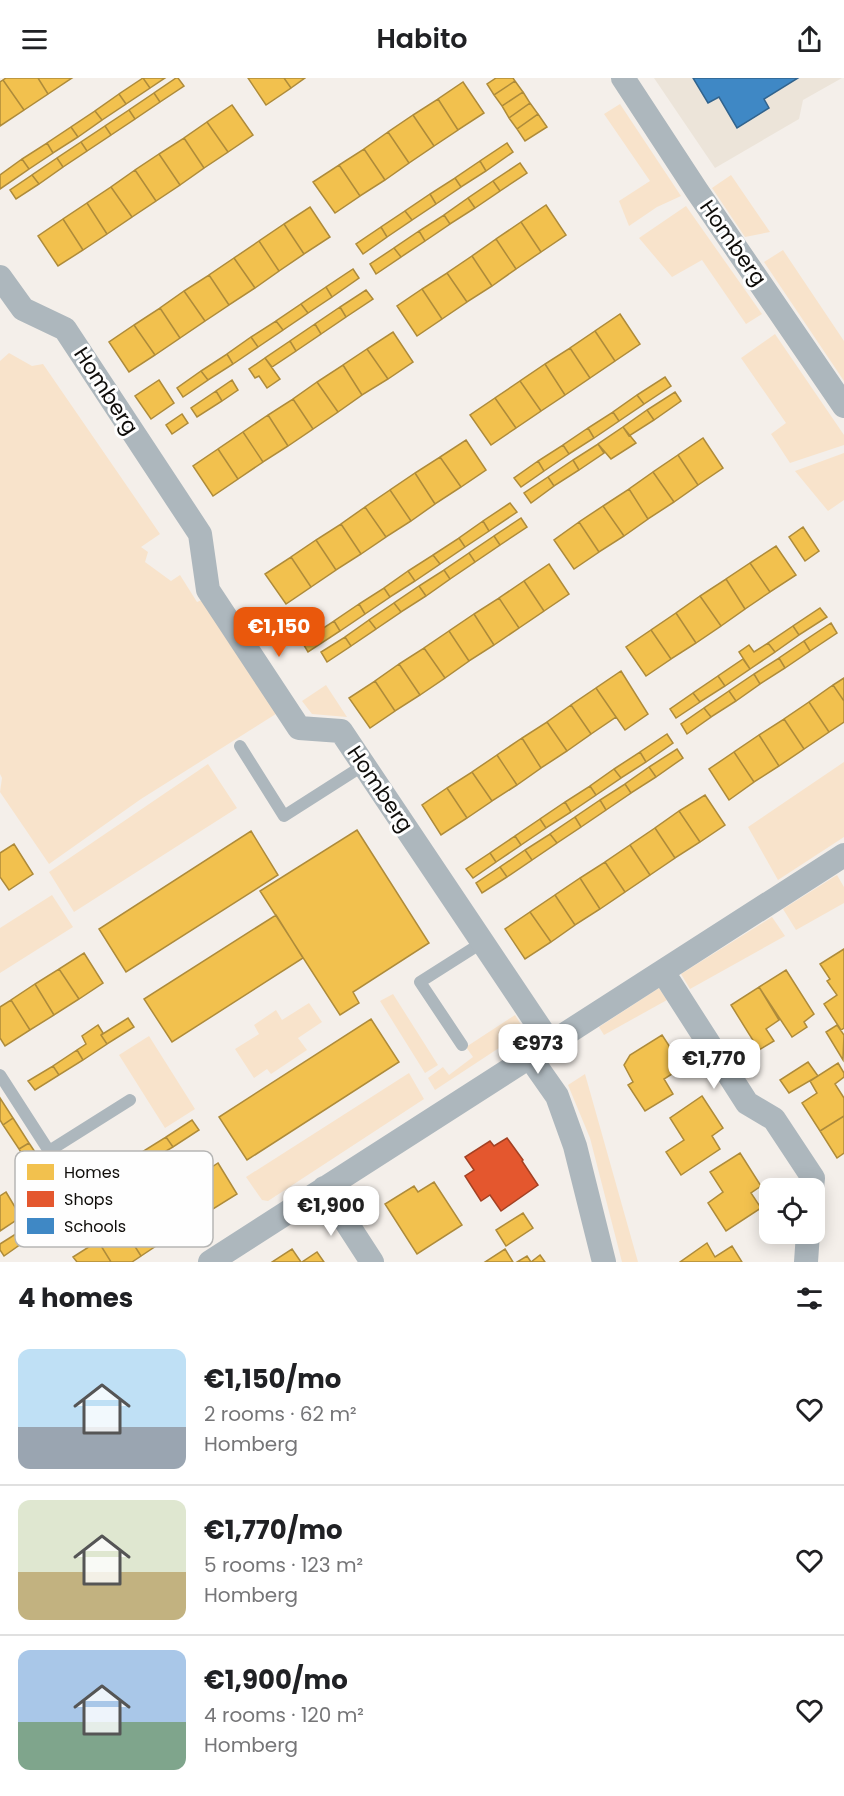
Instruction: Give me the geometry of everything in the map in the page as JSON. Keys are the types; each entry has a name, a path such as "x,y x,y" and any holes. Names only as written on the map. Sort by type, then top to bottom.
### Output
{"street":[{"name":"Homberg","path":"623,78 844,406"},
{"name":"Homberg","path":"0,277 23,309 65,329 200,534 208,590 299,728 341,731 550,1043"},
{"path":"210,1262 844,855"},
{"path":"663,972 747,1103 774,1119 813,1178"},
{"path":"529,1056 557,1096 575,1146 604,1262"},
{"path":"324,1188 372,1262"},
{"path":"806,1262 807,1244"}],"lane":[{"path":"240,746 284,816 364,765"},
{"path":"462,1045 420,982 483,942"},
{"path":"0,1075 49,1151 130,1100"}],"shaded area":[{"path":"654,78 842,78 803,100 799,119 715,168"},
{"path":"620,104 681,196 657,207 629,226 619,201 650,181 604,114"},
{"path":"731,175 770,232 745,237 712,188"},
{"path":"686,206 762,314 746,324 702,260 672,277 639,238"},
{"path":"783,250 844,341 844,381 764,262"},
{"path":"775,334 844,435 844,445 790,463 771,434 786,423 741,358"},
{"path":"9,353 32,366 43,364 160,534 141,547 148,552 145,562 171,581 180,575 197,602 202,600 279,712 141,799 49,864 0,792 2,778 0,774 0,361"},
{"path":"844,453 844,500 828,511 795,471"},
{"path":"326,685 347,717 312,714 302,701"},
{"path":"844,762 844,837 778,880 748,827"},
{"path":"208,764 237,808 74,912 49,872"},
{"path":"837,875 844,887 844,903 796,930 783,909"},
{"path":"52,895 73,927 0,973 0,928"},
{"path":"772,917 785,936 690,989 681,974"},
{"path":"659,988 667,1000 604,1035 599,1027"},
{"path":"393,994 438,1065 425,1073 380,1001"},
{"path":"309,1003 322,1022 298,1038 307,1050 271,1074 267,1069 254,1078 235,1049 259,1034 254,1025 276,1010 282,1020"},
{"path":"515,1015 525,1031 435,1090 428,1078 443,1067 449,1075 473,1057 466,1047"},
{"path":"149,1036 195,1109 165,1128 119,1055"},
{"path":"409,1073 424,1099 268,1201 262,1200 246,1177"},
{"path":"585,1074 638,1262 622,1262 590,1138 568,1085"}],"building: Homes":[{"path":"6,78 38,78 48,94 24,110 3,80"},
{"path":"38,78 72,78 48,94"},
{"path":"143,78 165,78 150,88"},
{"path":"143,78 150,88 126,104 119,94"},
{"path":"176,78 184,86 160,102 154,93"},
{"path":"248,78 284,78 291,88 266,105"},
{"path":"284,78 305,78 291,88"},
{"path":"496,78 513,78 515,81 494,95 487,84"},
{"path":"3,80 24,110 0,126 0,82"},
{"path":"515,81 523,92 502,106 494,95"},
{"path":"463,82 484,113 458,130 438,99"},
{"path":"523,92 530,103 509,118 502,106"},
{"path":"154,93 160,102 135,119 129,110"},
{"path":"119,94 126,104 102,120 95,111"},
{"path":"438,99 458,130 434,146 413,115"},
{"path":"530,103 538,114 517,129 509,118"},
{"path":"232,105 253,135 228,152 207,122"},
{"path":"129,110 135,119 111,135 105,126"},
{"path":"95,111 102,120 78,137 71,127"},
{"path":"538,114 547,127 525,141 517,129"},
{"path":"413,115 434,146 409,163 388,132"},
{"path":"207,122 228,152 204,168 184,138"},
{"path":"105,126 111,135 87,151 81,142"},
{"path":"71,127 78,137 53,153 47,143"},
{"path":"388,132 409,163 385,180 364,149"},
{"path":"184,138 204,168 180,185 159,154"},
{"path":"81,142 87,151 63,167 57,158"},
{"path":"47,143 53,153 29,169 22,159"},
{"path":"507,143 513,152 486,171 480,161"},
{"path":"364,149 385,180 360,196 339,165"},
{"path":"159,154 180,185 156,201 135,170"},
{"path":"57,158 63,167 39,184 32,175"},
{"path":"22,159 29,169 0,189 0,175"},
{"path":"480,161 486,171 461,187 455,178"},
{"path":"520,163 527,173 500,191 493,181"},
{"path":"339,165 360,196 335,213 313,182"},
{"path":"135,170 156,201 132,217 111,187"},
{"path":"32,175 39,184 16,199 10,190"},
{"path":"455,178 461,187 436,204 430,194"},
{"path":"493,181 500,191 475,208 468,198"},
{"path":"111,187 132,217 107,234 87,203"},
{"path":"430,194 436,204 412,220 405,211"},
{"path":"468,198 475,208 450,224 444,215"},
{"path":"87,203 107,234 83,250 63,219"},
{"path":"546,205 566,235 541,252 521,222"},
{"path":"310,207 330,237 304,254 284,224"},
{"path":"405,211 412,220 387,237 381,227"},
{"path":"444,215 450,224 425,241 419,231"},
{"path":"63,219 83,250 58,266 38,236"},
{"path":"521,222 541,252 516,269 496,239"},
{"path":"284,224 304,254 279,271 259,241"},
{"path":"381,227 387,237 363,254 356,244"},
{"path":"419,231 425,241 401,257 394,248"},
{"path":"496,239 516,269 492,286 472,256"},
{"path":"259,241 279,271 255,288 234,258"},
{"path":"394,248 401,257 376,274 370,264"},
{"path":"472,256 492,286 467,302 447,273"},
{"path":"234,258 255,288 229,305 209,275"},
{"path":"353,269 359,278 332,297 326,287"},
{"path":"447,273 467,302 442,319 422,289"},
{"path":"209,275 229,305 205,321 184,291"},
{"path":"326,287 332,297 308,313 301,304"},
{"path":"422,289 442,319 417,336 397,306"},
{"path":"366,290 373,299 346,317 340,307"},
{"path":"184,291 205,321 180,338 160,308"},
{"path":"301,304 308,313 283,330 276,321"},
{"path":"340,307 346,317 321,334 315,324"},
{"path":"160,308 180,338 155,355 134,325"},
{"path":"620,314 640,344 615,361 595,331"},
{"path":"276,321 283,330 258,347 251,337"},
{"path":"315,324 321,334 296,351 290,341"},
{"path":"134,325 155,355 129,372 109,342"},
{"path":"595,331 615,361 590,378 570,348"},
{"path":"393,332 413,362 388,379 367,349"},
{"path":"251,337 258,347 233,364 227,354"},
{"path":"290,341 296,351 272,367 265,358"},
{"path":"570,348 590,378 565,395 545,364"},
{"path":"367,349 388,379 362,395 343,365"},
{"path":"227,354 233,364 208,380 201,371"},
{"path":"265,358 280,379 267,388 259,376 255,378 249,369"},
{"path":"545,364 565,395 541,411 520,381"},
{"path":"343,365 362,395 338,412 317,382"},
{"path":"201,371 208,380 183,397 177,388"},
{"path":"665,377 671,386 644,404 637,395"},
{"path":"159,380 174,403 151,419 135,396"},
{"path":"232,380 238,390 222,401 216,391"},
{"path":"520,381 541,411 516,428 495,398"},
{"path":"317,382 338,412 313,429 293,399"},
{"path":"216,391 222,401 197,417 191,408"},
{"path":"675,392 681,401 654,420 647,410"},
{"path":"637,395 644,404 619,421 613,412"},
{"path":"495,398 516,428 491,445 470,415"},
{"path":"293,399 313,429 288,446 268,415"},
{"path":"647,410 654,420 629,436 623,427"},
{"path":"613,412 619,421 594,438 588,428"},
{"path":"182,414 188,423 172,434 166,425"},
{"path":"268,415 288,446 263,462 243,432"},
{"path":"623,427 636,443 611,459 598,444"},
{"path":"588,428 594,438 569,454 563,445"},
{"path":"243,432 263,462 238,479 218,449"},
{"path":"703,438 723,468 698,485 678,455"},
{"path":"466,440 486,470 461,487 440,457"},
{"path":"598,444 604,453 579,470 573,460"},
{"path":"563,445 569,454 544,471 538,461"},
{"path":"218,449 238,479 213,496 193,466"},
{"path":"678,455 698,485 674,502 653,472"},
{"path":"440,457 461,487 435,504 415,473"},
{"path":"573,460 579,470 554,486 548,477"},
{"path":"538,461 544,471 521,487 514,478"},
{"path":"653,472 674,502 648,519 629,489"},
{"path":"415,473 435,504 411,521 390,490"},
{"path":"548,477 554,486 531,503 524,493"},
{"path":"629,489 648,519 624,536 603,506"},
{"path":"390,490 411,521 386,537 365,507"},
{"path":"510,503 517,512 489,531 483,521"},
{"path":"603,506 624,536 599,552 579,522"},
{"path":"365,507 386,537 361,554 341,524"},
{"path":"521,518 527,527 500,545 494,536"},
{"path":"483,521 489,531 465,547 459,538"},
{"path":"579,522 599,552 574,569 554,540"},
{"path":"341,524 361,554 336,570 316,540"},
{"path":"803,527 819,551 805,561 789,537"},
{"path":"494,536 500,545 475,562 469,553"},
{"path":"459,538 465,547 440,564 433,555"},
{"path":"316,540 336,570 311,587 291,557"},
{"path":"776,546 796,575 770,592 750,563"},
{"path":"469,553 475,562 450,579 444,570"},
{"path":"433,555 440,564 415,581 408,571"},
{"path":"291,557 311,587 286,604 265,574"},
{"path":"750,563 770,592 745,609 726,579"},
{"path":"549,564 569,594 544,611 524,581"},
{"path":"444,570 450,579 426,596 419,586"},
{"path":"408,571 415,581 390,597 384,588"},
{"path":"726,579 745,609 721,626 700,596"},
{"path":"524,581 544,611 519,628 499,598"},
{"path":"419,586 426,596 401,612 394,603"},
{"path":"384,588 390,597 365,614 359,604"},
{"path":"700,596 721,626 696,643 676,613"},
{"path":"499,598 519,628 494,645 474,614"},
{"path":"394,603 401,612 376,629 369,620"},
{"path":"359,604 365,614 340,631 334,621"},
{"path":"820,608 827,617 799,635 793,626"},
{"path":"676,613 696,643 671,659 651,630"},
{"path":"474,614 494,645 469,661 449,631"},
{"path":"369,620 376,629 351,646 345,637"},
{"path":"334,621 340,631 308,652 302,642"},
{"path":"831,623 837,633 810,651 804,641"},
{"path":"793,626 799,635 775,652 768,643"},
{"path":"651,630 671,659 646,676 626,647"},
{"path":"449,631 469,661 445,678 424,648"},
{"path":"345,637 351,646 327,662 321,652"},
{"path":"804,641 810,651 785,668 779,658"},
{"path":"768,643 775,652 750,669 739,652 749,645 754,652"},
{"path":"424,648 445,678 420,695 399,664"},
{"path":"779,658 785,668 760,684 754,674"},
{"path":"743,659 750,669 725,686 718,676"},
{"path":"399,664 420,695 395,711 375,681"},
{"path":"621,671 648,714 625,730 596,688"},
{"path":"754,674 760,684 736,701 729,691"},
{"path":"718,676 725,686 700,702 693,693"},
{"path":"844,678 844,701 833,685"},
{"path":"375,681 395,711 370,728 349,698"},
{"path":"833,685 844,701 844,722 829,732 809,702"},
{"path":"596,688 616,717 591,734 571,705"},
{"path":"729,691 736,701 711,717 704,708"},
{"path":"693,693 700,702 676,718 670,709"},
{"path":"809,702 829,732 804,749 784,719"},
{"path":"571,705 591,734 567,751 547,722"},
{"path":"704,708 711,717 687,734 681,724"},
{"path":"784,719 804,749 779,766 759,735"},
{"path":"547,722 567,751 541,768 522,738"},
{"path":"667,734 673,743 646,762 640,752"},
{"path":"759,735 779,766 754,782 734,752"},
{"path":"522,738 541,768 517,785 497,755"},
{"path":"677,749 683,758 656,777 649,767"},
{"path":"640,752 646,762 621,778 614,769"},
{"path":"734,752 754,782 729,800 709,769"},
{"path":"497,755 517,785 492,801 472,772"},
{"path":"649,767 656,777 631,793 625,784"},
{"path":"614,769 621,778 596,795 590,786"},
{"path":"472,772 492,801 467,818 447,788"},
{"path":"625,784 631,793 606,810 600,800"},
{"path":"590,786 596,795 571,812 565,802"},
{"path":"447,788 467,818 441,835 422,805"},
{"path":"705,795 725,825 700,842 679,811"},
{"path":"600,800 606,810 581,827 575,817"},
{"path":"565,802 571,812 546,828 540,819"},
{"path":"679,811 700,842 675,858 655,828"},
{"path":"575,817 581,827 557,843 550,834"},
{"path":"540,819 546,828 521,845 515,836"},
{"path":"655,828 675,858 650,875 630,845"},
{"path":"357,830 429,943 353,992 359,1003 340,1015 260,891"},
{"path":"251,831 278,875 126,972 99,929"},
{"path":"550,834 557,843 532,860 525,850"},
{"path":"515,836 521,845 496,862 490,853"},
{"path":"14,844 33,874 9,890 0,877 0,853"},
{"path":"630,845 650,875 625,892 605,862"},
{"path":"525,850 532,860 507,877 500,867"},
{"path":"490,853 496,862 473,878 466,869"},
{"path":"605,862 625,892 600,909 580,878"},
{"path":"500,867 507,877 482,893 476,883"},
{"path":"580,878 600,909 575,925 555,895"},
{"path":"555,895 575,925 551,942 530,912"},
{"path":"530,912 551,942 525,959 505,929"},
{"path":"276,915 303,958 172,1042 144,999"},
{"path":"844,949 844,1028 841,1030 824,1004 837,995 827,981 830,979 820,964"},
{"path":"84,953 103,983 79,999 59,969"},
{"path":"59,969 79,999 54,1015 35,984"},
{"path":"786,970 814,1014 804,1022 807,1027 792,1037 759,987"},
{"path":"35,984 54,1015 30,1030 11,1000"},
{"path":"759,987 779,1020 766,1029 774,1041 759,1050 731,1005"},
{"path":"11,1000 30,1030 5,1046 0,1038 0,1007"},
{"path":"128,1018 134,1027 107,1044 101,1035"},
{"path":"371,1019 399,1062 247,1160 219,1117"},
{"path":"98,1025 107,1044 83,1060 77,1050 86,1044 82,1036"},
{"path":"837,1025 844,1035 843,1060 826,1032"},
{"path":"662,1035 683,1067 664,1079 673,1094 645,1111 628,1085 633,1082 624,1065 630,1055"},
{"path":"77,1050 83,1060 59,1075 53,1066"},
{"path":"808,1062 818,1076 789,1093 780,1080"},
{"path":"838,1063 844,1077 835,1084 844,1098 844,1116 820,1131 802,1103 817,1093 810,1081"},
{"path":"53,1066 59,1075 35,1090 28,1081"},
{"path":"702,1096 723,1128 712,1136 720,1149 681,1175 666,1152 684,1140 670,1118"},
{"path":"0,1098 13,1118 3,1125 0,1120"},
{"path":"844,1116 844,1153 837,1158 820,1131"},
{"path":"13,1118 29,1143 19,1149 3,1125"},
{"path":"192,1120 199,1130 173,1147 166,1137"},
{"path":"166,1137 173,1147 166,1151 144,1151"},
{"path":"29,1143 34,1151 20,1151 19,1149"},
{"path":"740,1153 759,1183 759,1187 751,1193 759,1205 759,1209 726,1231 708,1203 723,1192 710,1172"},
{"path":"218,1163 237,1194 213,1209 213,1166"},
{"path":"434,1182 462,1225 417,1254 385,1204 414,1186 418,1192"},
{"path":"6,1192 15,1207 15,1221 0,1231 0,1196"},
{"path":"523,1213 533,1228 506,1246 496,1230"},
{"path":"15,1234 17,1247 4,1256 0,1250 0,1244"},
{"path":"707,1243 715,1257 732,1246 742,1262 680,1262"},
{"path":"89,1247 102,1247 111,1262 77,1262 73,1257"},
{"path":"102,1247 135,1247 141,1256 132,1262 111,1262"},
{"path":"135,1247 154,1247 141,1256"},
{"path":"292,1249 301,1262 272,1262"},
{"path":"505,1249 513,1262 485,1262"},
{"path":"317,1252 324,1262 302,1262"},
{"path":"540,1255 545,1262 531,1262"},
{"path":"527,1256 531,1262 517,1262"}],"building: Shops":[{"path":"507,1138 538,1185 501,1211 490,1195 481,1201 465,1176 474,1170 465,1157 490,1141 494,1146"}],"building: Schools":[{"path":"693,78 798,78 764,99 769,108 737,128 719,97 708,103"}]}
